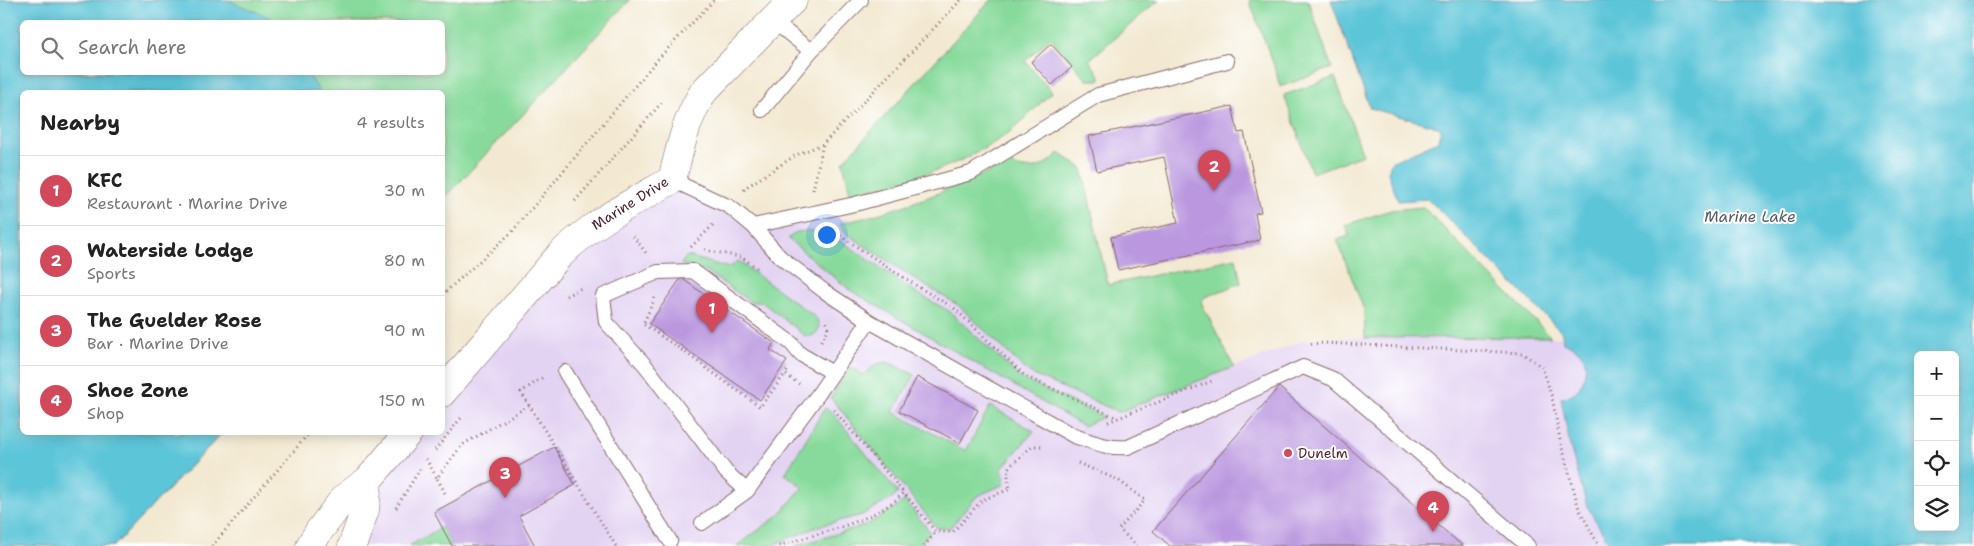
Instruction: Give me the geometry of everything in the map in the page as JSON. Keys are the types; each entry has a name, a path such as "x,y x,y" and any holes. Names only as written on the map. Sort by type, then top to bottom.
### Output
{"street":[{"name":"Marine Drive","path":"445,390 559,256 578,238 598,222 672,180 688,119 704,91 793,0"},
{"path":"310,546 344,498 368,480 406,435"},
{"path":"352,546 365,510 368,480"}],"lane":[{"path":"762,110 811,51 861,0"},
{"path":"773,21 811,51"},
{"path":"753,226 855,204 971,173 1098,96 1227,61"},
{"path":"672,180 730,207 753,226 780,257 824,291 869,321 1074,436 1113,448 1128,447 1304,367 1333,378 1528,546"},
{"path":"747,491 726,472 645,365 606,322 603,296 658,272 693,271 791,343 800,354 833,373"},
{"path":"702,523 747,491 869,321"},
{"path":"565,372 670,541"}],"path":[{"path":"445,292 512,232 657,60 714,0"},
{"path":"691,247 748,186 796,155 823,144 961,0"},
{"path":"571,205 669,95"},
{"path":"823,144 807,214 954,308 1025,376 1117,418"},
{"path":"682,248 691,247 741,257 764,273"},
{"path":"638,258 655,252 660,288 643,324 760,407 784,374"},
{"path":"560,302 566,296 590,283"},
{"path":"820,314 826,319 828,330"},
{"path":"544,376 521,392 616,546"},
{"path":"437,478 462,445 530,405"},
{"path":"393,513 426,459 441,444 464,413"},
{"path":"212,546 307,435"},
{"path":"924,546 936,532 953,532 982,500 1010,488 1007,469 1032,446 1049,446"},
{"path":"426,459 445,493"},
{"path":"1075,462 1118,480 1145,500 1119,529 1137,546"},
{"path":"780,546 864,520 892,504 904,493 936,532"}],"shaded area":[{"path":"672,180 753,226 807,214 855,220 1119,412 1302,341 1318,338 1562,337 1563,342 1577,349 1586,361 1585,377 1582,385 1569,396 1587,506 1611,546 352,546 365,510 412,435 445,435 445,398 616,212"}],"green space":[{"path":"0,0 630,0 445,198 445,90 20,90 20,435 220,435 114,546 0,546"},
{"path":"991,0 1159,0 1089,60 1100,76 1100,80 1087,80 1051,38 1025,61 1052,92 1007,134 971,156 951,165 911,179 850,193 843,162"},
{"path":"1249,0 1308,0 1332,68 1280,87 1275,68"},
{"path":"1335,77 1363,155 1312,173 1284,95"},
{"path":"1059,153 1082,168 1108,285 1236,258 1241,283 1205,297 1201,302 1234,367 1119,412 1029,373 958,305 847,234 839,224 861,219 926,198 1009,163 1023,168 1036,168 1048,163"},
{"path":"1423,207 1551,337 1365,338 1364,310 1337,240 1349,236 1345,225 1391,210"},
{"path":"809,231 843,242 917,293 949,311 1022,379 1104,417 1083,426 850,290 788,239 796,232"},
{"path":"687,256 729,268 738,261 814,316 818,321 818,330 811,336 802,334 762,302 751,302 707,272 681,264"},
{"path":"887,362 915,375 893,412 966,451 990,406 1034,431 1002,468 1005,484 977,496 950,528 937,528 831,398 851,367 864,375 874,366"},
{"path":"825,408 832,412 898,493 862,515 819,526 770,546 737,546 779,515 803,487 785,474"},
{"path":"905,500 930,532 918,546 795,546 867,525"},
{"path":"442,527 452,546 409,546"}],"water":[{"path":"0,0 227,0 271,18 272,20 20,20 20,75 308,75 319,90 20,90 20,435 220,435 114,546 0,546"},
{"name":"Marine Lake","path":"1331,0 1974,0 1974,546 1611,546 1587,506 1570,446 1561,398 1571,395 1581,385 1586,367 1583,357 1576,349 1563,342 1562,333 1428,199 1398,201 1388,173 1391,162 1438,141 1441,128 1370,108"}],"building":[{"path":"1051,44 1072,67 1052,85 1031,62"},
{"path":"1232,106 1238,133 1244,132 1261,212 1255,213 1260,240 1118,270 1111,237 1178,223 1164,157 1097,171 1089,136"},
{"path":"681,278 774,343 770,350 787,361 760,400 649,324"},
{"path":"917,377 978,410 960,443 899,411"},
{"name":"Dunelm","path":"1279,387 1463,546 1170,546 1153,531"},
{"path":"554,447 575,485 519,516 535,546 452,546 434,512"}],"place":[{"name":"Waterside Lodge","path":"1214,191"},
{"name":"KFC","path":"712,333"},
{"name":"Dunelm","path":"1288,453"},
{"name":"The Guelder Rose","path":"505,498"},
{"name":"Shoe Zone","path":"1433,532"}]}
